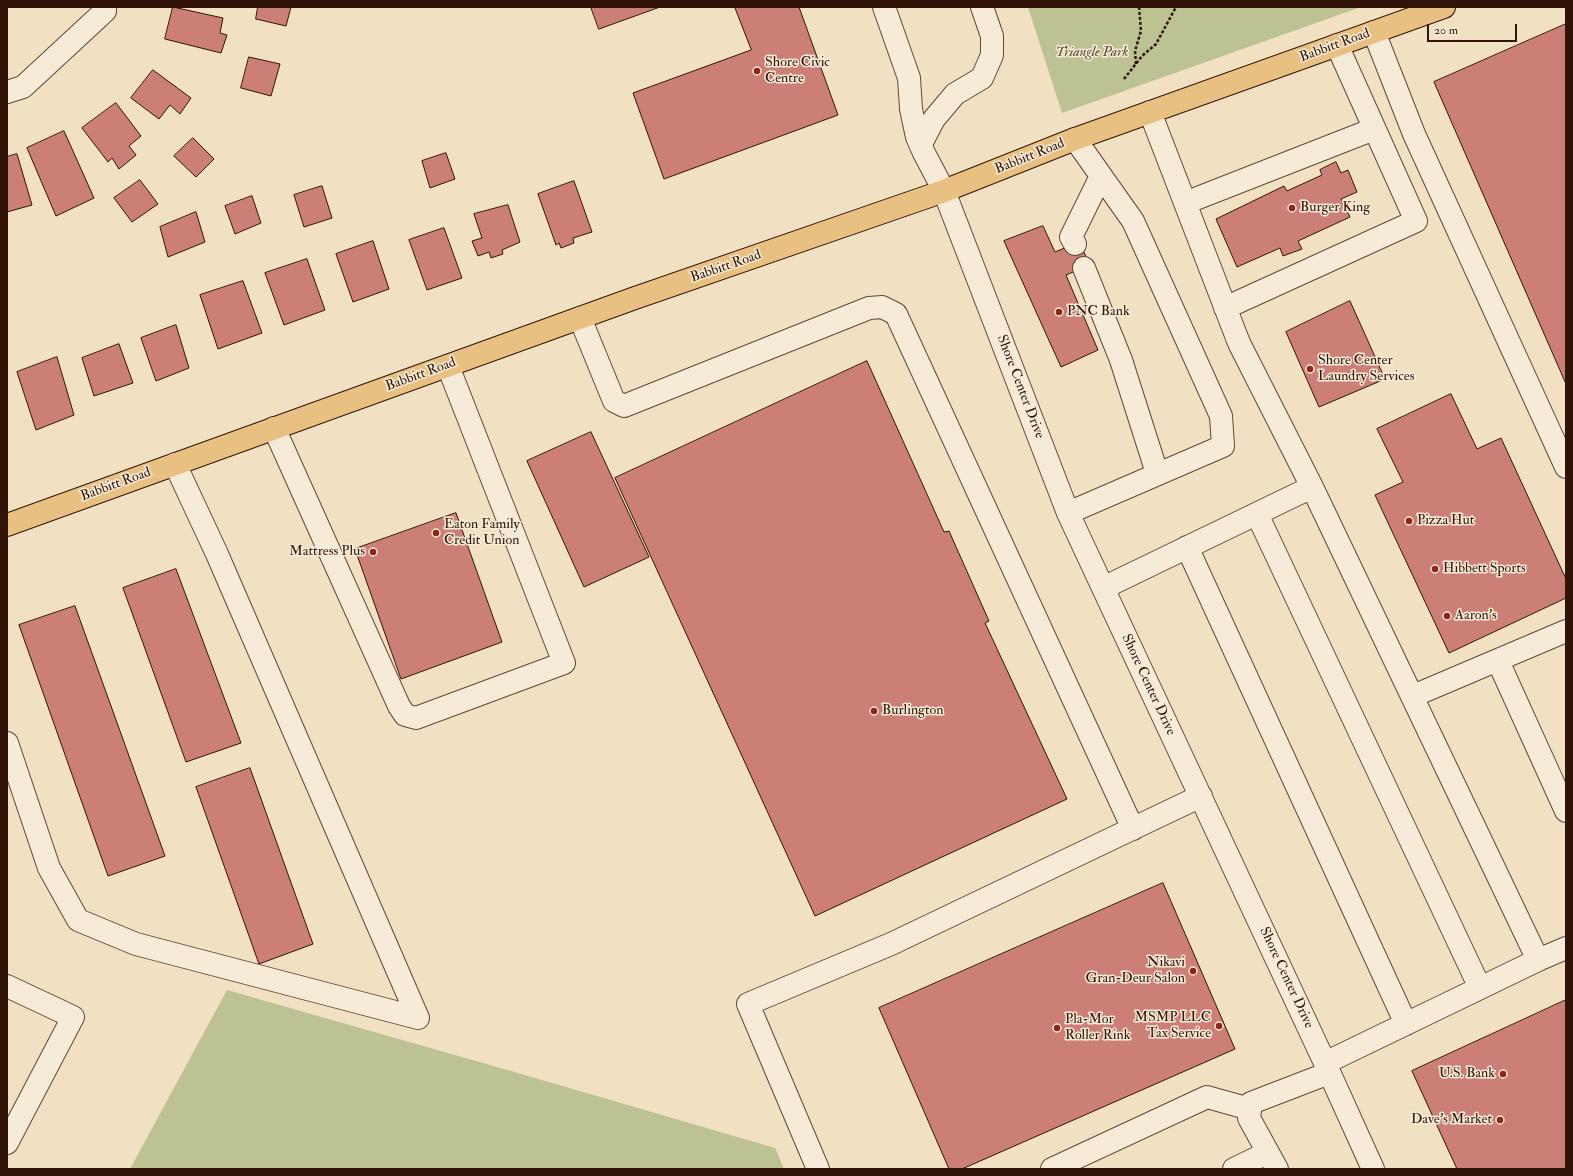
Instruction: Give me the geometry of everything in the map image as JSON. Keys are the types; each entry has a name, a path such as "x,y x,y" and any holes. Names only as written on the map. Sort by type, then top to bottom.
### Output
{"main road":[{"name":"Babbitt Road","path":"7,525 580,318 944,192 1075,139 1444,7"}],"street":[{"path":"7,92 23,87 105,11 105,7"},
{"name":"Shore Center Drive","path":"884,7 909,78 911,109 917,137 944,192 1068,513 1201,796 1373,1169"},
{"path":"921,144 934,119 955,94 982,78 992,55 992,36 982,7"},
{"path":"1374,32 1414,134 1566,467"},
{"path":"1226,308 1416,220 1337,45"},
{"path":"1150,112 1239,343 1312,487 1538,960"},
{"path":"1185,203 1374,129"},
{"path":"1068,513 1222,446 1221,416 1133,221 1075,139"},
{"path":"1075,244 1071,237 1101,176"},
{"path":"1084,268 1120,360 1157,473"},
{"path":"580,318 614,401 624,406 869,308 882,307 896,314 1133,829"},
{"path":"274,428 399,706 405,715 416,718 564,663 448,366"},
{"path":"7,743 49,868 78,920 136,944 418,1018 217,554 175,464"},
{"path":"1103,588 1312,487"},
{"path":"1257,514 1480,988"},
{"path":"1187,547 1406,1024"},
{"path":"1413,696 1566,631"},
{"path":"1498,661 1566,811"},
{"path":"818,1169 748,1004 891,944 1201,796"},
{"path":"1234,1169 1272,1161 1249,1118 1251,1103 1327,1068 1406,1024 1566,948"},
{"path":"7,986 73,1017 7,1143"},
{"path":"1052,1169 1207,1097 1250,1109"}],"path":[{"path":"1136,64 1135,51 1141,32 1140,7"},
{"path":"1124,79 1142,56 1156,44 1176,7"}],"green space":[{"name":"Triangle Park","path":"1028,7 1361,7 1062,113"},
{"path":"227,990 775,1148 784,1169 130,1169"}],"building":[{"path":"173,7 223,18 220,33 227,35 221,53 165,39"},
{"path":"258,7 291,7 286,26 256,19"},
{"path":"591,7 660,7 599,29"},
{"name":"Shore Civic Centre","path":"735,7 799,7 838,115 664,179 633,93 751,50"},
{"path":"1566,24 1566,384 1434,82"},
{"path":"249,57 280,64 271,96 241,88"},
{"path":"153,70 191,98 180,114 170,105 159,119 131,98"},
{"path":"116,103 141,136 129,146 136,155 119,169 112,158 108,162 82,128"},
{"path":"64,131 94,198 56,216 27,148"},
{"path":"193,138 214,159 196,177 174,156"},
{"path":"446,153 455,179 430,188 422,161"},
{"path":"17,154 32,205 7,212 7,157"},
{"name":"Burger King","path":"1336,162 1341,173 1348,170 1357,192 1341,199 1350,217 1298,241 1302,249 1283,256 1280,248 1237,267 1216,219 1284,186 1287,191 1322,175 1320,170"},
{"path":"140,180 158,204 132,222 114,198"},
{"path":"574,181 592,232 573,238 574,243 561,248 559,243 556,245 538,194"},
{"path":"322,186 332,218 304,227 294,195"},
{"path":"252,196 261,223 235,234 225,206"},
{"path":"508,205 520,242 502,250 503,254 491,258 489,252 478,256 472,241 482,238 474,214"},
{"path":"196,212 205,242 168,257 160,227"},
{"name":"PNC Bank","path":"1043,226 1055,252 1079,242 1090,265 1066,275 1098,350 1061,367 1004,241"},
{"path":"444,228 462,278 427,290 409,240"},
{"path":"373,241 389,289 353,302 336,254"},
{"path":"307,259 325,310 284,325 265,273"},
{"path":"243,281 262,333 218,349 200,295"},
{"path":"1350,301 1385,379 1319,407 1286,332"},
{"path":"176,325 189,368 156,381 141,338"},
{"path":"119,344 133,383 94,396 82,358"},
{"path":"57,357 74,415 36,430 17,372"},
{"name":"Burlington","path":"867,361 944,532 949,531 989,621 985,623 1067,799 815,916 615,478"},
{"path":"1451,394 1477,449 1501,438 1566,579 1566,598 1449,653 1375,495 1403,482 1377,429"},
{"path":"591,432 649,557 584,587 527,461"},
{"path":"456,513 502,642 401,679 355,549"},
{"path":"176,569 241,743 186,762 123,588"},
{"path":"75,606 165,856 108,876 19,625"},
{"path":"250,768 313,944 259,964 196,787"},
{"name":"Pla-Mor Roller Rink","path":"1163,883 1235,1049 962,1169 949,1169 879,1008"},
{"name":"Dave's Market","path":"1566,1000 1566,1169 1457,1169 1412,1071"}],"place":[{"name":"Shore Civic Centre","path":"757,71"},
{"name":"Burger King","path":"1292,208"},
{"name":"PNC Bank","path":"1059,312"},
{"name":"Shore Center Laundry Services","path":"1310,369"},
{"name":"Pizza Hut","path":"1409,521"},
{"name":"Eaton Family Credit Union","path":"436,533"},
{"name":"Mattress Plus","path":"373,552"},
{"name":"Hibbett Sports","path":"1435,569"},
{"name":"Aaron's","path":"1447,616"},
{"name":"Burlington","path":"874,711"},
{"name":"Nikavi Gran-Deur Salon","path":"1193,971"},
{"name":"MSMP LLC Tax Service","path":"1219,1026"},
{"name":"Pla-Mor Roller Rink","path":"1057,1028"},
{"name":"U.S. Bank","path":"1503,1074"},
{"name":"Dave's Market","path":"1500,1120"}]}
